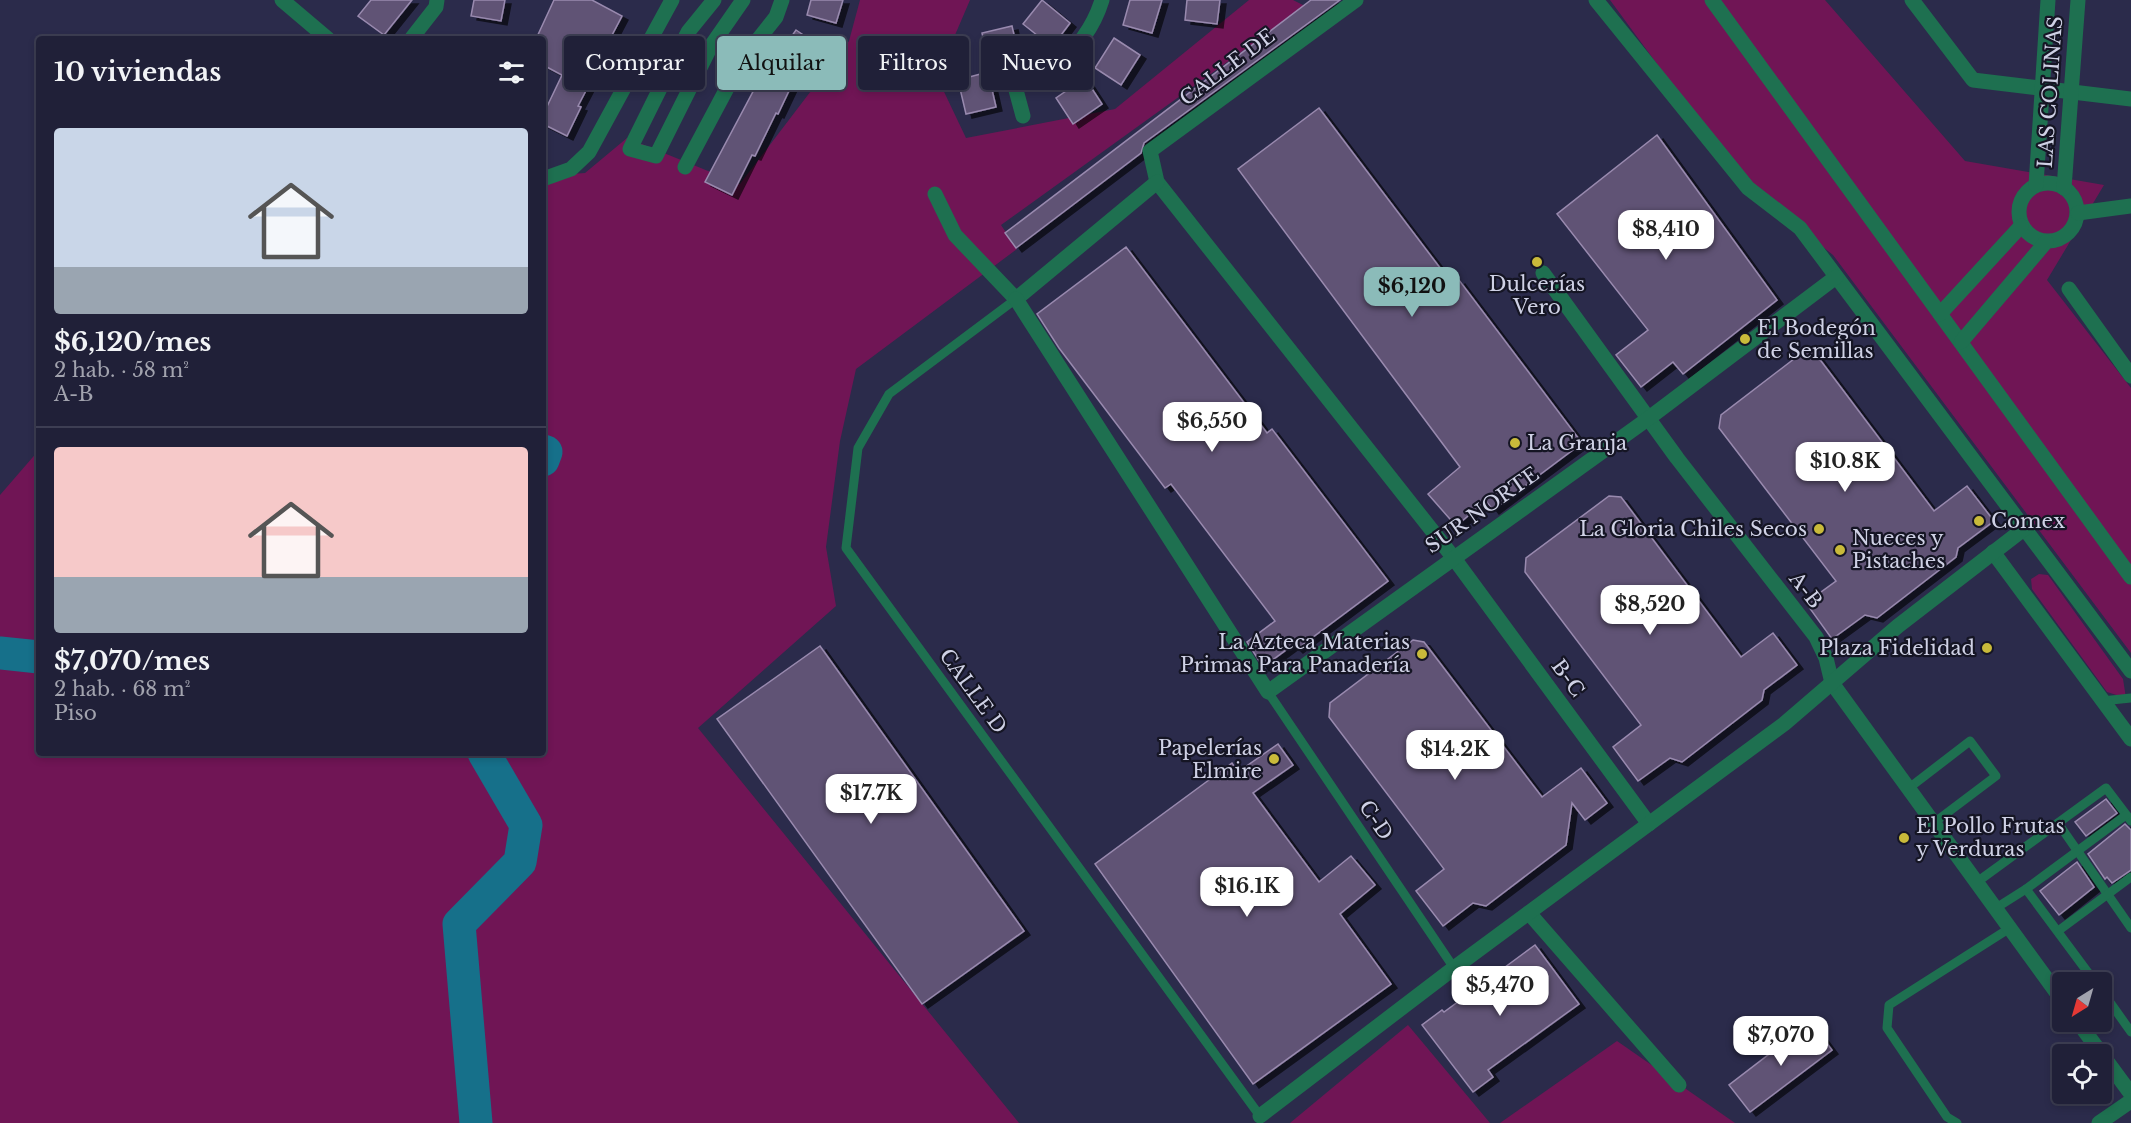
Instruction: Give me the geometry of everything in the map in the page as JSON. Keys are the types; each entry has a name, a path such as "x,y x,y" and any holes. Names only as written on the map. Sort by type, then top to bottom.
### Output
{"street":[{"path":"282,0 324,36"},
{"path":"413,36 436,7 437,0"},
{"path":"546,178 571,168 589,152 672,0"},
{"path":"714,0 688,32 630,149 656,156 711,46 743,0"},
{"path":"685,167 742,60 776,17 782,0"},
{"path":"1023,116 1013,79 1052,67 1076,47 1097,16 1102,0"},
{"name":"CALLE DE","path":"1157,182 1150,151 1356,0"},
{"path":"1596,0 1748,188 1800,228 2131,671"},
{"path":"1712,0 2131,577"},
{"path":"1912,0 1973,80 2131,99"},
{"name":"LAS COLINAS","path":"2036,185 2048,0"},
{"name":"LAS COLINAS","path":"2064,188 2078,0"},
{"path":"1016,298 1157,182"},
{"name":"B-C","path":"1157,182 1453,557 1649,824"},
{"path":"2045,183 2064,188 2076,203 2078,213 2072,231 2064,237 2046,242 2036,240 2022,226 2018,207 2028,190 2036,185 2045,183"},
{"path":"935,194 955,236 1016,298 1268,692"},
{"path":"2078,213 2131,206"},
{"path":"1940,314 2022,226"},
{"path":"1961,342 2046,242"},
{"name":"A-B","path":"1543,273 1649,418 1816,637 1826,658 1832,683 2052,986"},
{"name":"SUR NORTE","path":"1268,692 1649,418 1836,277"},
{"path":"2069,289 2131,376"},
{"path":"1260,1116 1454,968 1784,724 1898,626 2025,528"},
{"path":"1993,552 2131,739"},
{"path":"1529,913 1679,1084"},
{"path":"2085,1032 2131,1094"},
{"path":"2099,1123 2131,1101"}],"lane":[{"name":"CALLE D","path":"1016,298 889,394 858,448 846,548 1260,1116"},
{"name":"C-D","path":"1268,692 1454,968"},
{"path":"2102,701 2131,698"},
{"path":"1909,788 1970,741 1996,776 1935,822"},
{"path":"1977,882 2106,788 2129,818 1996,908"},
{"path":"2058,823 2131,928"},
{"path":"2058,931 2131,877"},
{"path":"2026,889 2088,972"},
{"path":"1957,1123 1947,1117 1887,1028 1889,1005 2010,928"},
{"path":"2112,1005 2131,1032"}],"shaded area":[{"path":"860,0 970,0 955,36 858,36 858,90 943,90 966,138 1115,109 1249,0 1293,0 1305,6 1001,225 1017,249 856,369 840,441 826,547 836,606 698,728 1019,1123 0,1123 0,495 36,453 36,756 546,756 546,176 585,173 627,138 740,184 812,90 846,90 846,45"},
{"path":"1610,0 1825,0 1965,161 2104,185 2047,280 2131,388 2131,653 1833,255 1746,185"},
{"path":"2039,574 2048,575 2123,679 2126,698 2107,692 2032,589 2031,579"},
{"path":"1408,1025 1490,1123 1290,1123"},
{"path":"1617,1041 1735,1123 1500,1123"}],"building":[{"path":"371,0 412,0 384,35 358,16"},
{"path":"474,0 505,0 501,21 471,16"},
{"path":"554,0 592,0 622,16 612,36 564,36 564,90 586,90 567,136 546,126 546,109 562,75 546,67 546,36 537,36"},
{"path":"811,0 843,0 836,23 807,15"},
{"path":"1042,0 1070,23 1060,36 1038,36 1023,24"},
{"path":"1130,0 1162,0 1152,33 1123,25"},
{"path":"1187,0 1220,0 1217,24 1185,20"},
{"path":"1311,0 1340,0 1144,143 1141,153 1016,248 1005,233"},
{"path":"1012,26 1014,36 983,36 982,33"},
{"path":"796,30 805,36 792,36"},
{"path":"1114,38 1140,55 1121,85 1095,68"},
{"path":"981,74 981,90 992,90 996,107 966,114 960,90 969,90 969,77"},
{"path":"754,90 789,90 732,195 705,182"},
{"path":"1068,90 1093,90 1102,104 1073,124 1056,98"},
{"path":"1319,108 1453,285 1459,280 1582,443 1493,510 1486,501 1456,526 1428,494 1460,467 1238,169"},
{"path":"1657,135 1777,300 1683,374 1673,362 1641,387 1616,355 1648,330 1557,214"},
{"path":"1126,247 1267,433 1272,429 1388,581 1297,649 1293,645 1263,667 1247,642 1275,621 1171,484 1165,488 1059,348 1037,314"},
{"path":"1803,352 1815,353 1934,511 1967,486 1994,521 1958,548 1956,557 1877,618 1865,615 1832,639 1806,603 1836,581 1719,428 1721,415"},
{"path":"1609,496 1621,497 1741,657 1773,633 1797,665 1764,690 1762,700 1682,762 1670,758 1638,781 1613,747 1641,725 1525,572 1526,558"},
{"path":"1413,640 1424,642 1542,797 1581,768 1607,803 1585,820 1572,803 1566,845 1486,906 1473,903 1443,926 1416,891 1444,869 1329,717 1330,703"},
{"path":"820,646 1024,931 922,1004 717,719"},
{"path":"1278,744 1293,765 1253,793 1319,882 1351,856 1375,885 1340,914 1391,984 1253,1084 1095,864 1232,763 1238,772"},
{"path":"2106,799 2117,813 2086,836 2075,822"},
{"path":"2125,824 2131,830 2131,870 2112,883 2107,877 2105,879 2088,854"},
{"path":"2077,862 2094,887 2059,915 2040,891"},
{"path":"1535,945 1579,1004 1488,1070 1493,1077 1473,1092 1422,1025 1442,1010 1444,1012"},
{"path":"1811,1022 1832,1050 1750,1112 1729,1085"}],"waterway":[{"path":"0,653 36,657"},
{"path":"476,1123 459,924 520,862 526,825 486,756"}],"place":[{"name":"Dulcerías Vero","path":"1537,262"},
{"name":"El Bodegón de Semillas","path":"1745,339"},
{"name":"La Granja","path":"1515,443"},
{"name":"Comex","path":"1979,521"},
{"name":"La Gloria Chiles Secos","path":"1819,529"},
{"name":"Nueces y Pistaches","path":"1840,550"},
{"name":"Plaza Fidelidad","path":"1987,648"},
{"name":"La Azteca Materias Primas Para Panadería","path":"1422,654"},
{"name":"Papelerías Elmire","path":"1274,759"},
{"name":"El Pollo Frutas y Verduras","path":"1904,838"}]}
